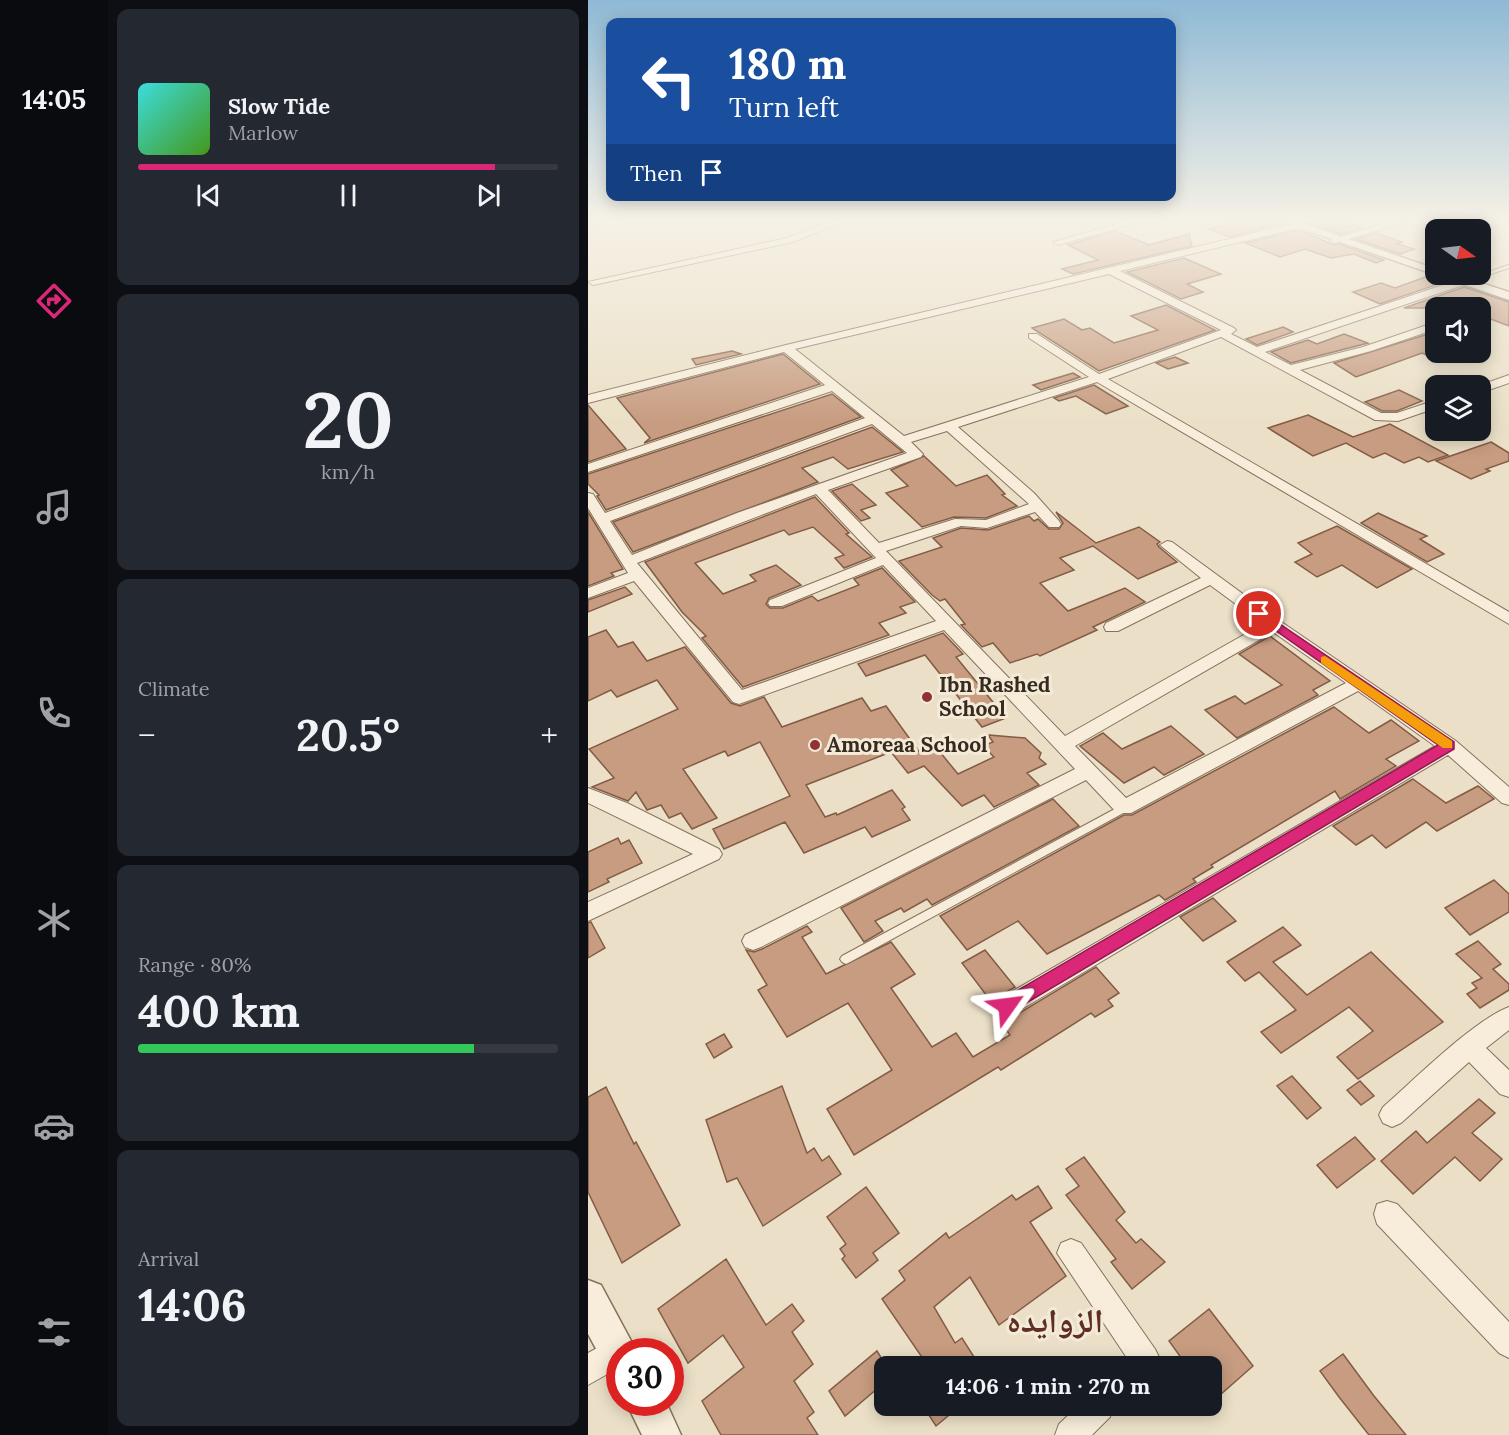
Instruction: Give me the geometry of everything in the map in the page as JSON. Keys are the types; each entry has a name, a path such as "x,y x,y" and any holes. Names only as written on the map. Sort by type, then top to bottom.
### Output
{"street":[{"path":"588,399 1031,289"},
{"path":"902,441 1098,378 1230,330 1148,289"},
{"path":"1254,352 1441,289"},
{"path":"1485,289 1509,296"},
{"path":"1287,370 1367,349 1425,329"},
{"path":"1223,334 1379,417 1398,417 1425,408"},
{"path":"1033,336 1098,378 1274,479 1509,619"},
{"path":"588,593 633,568 819,489 916,454 786,348"},
{"path":"1491,385 1509,379"},
{"path":"588,468 834,386"},
{"path":"602,519 873,419"},
{"path":"949,426 1038,506 1054,524"},
{"path":"819,489 1124,808 1359,683"},
{"path":"588,497 633,568 739,698 947,623"},
{"path":"776,603 882,554 960,522 987,524 1038,506"},
{"path":"1167,545 1274,625 1449,746 1509,798"},
{"path":"1112,627 1212,578"},
{"path":"1063,745 1274,625"},
{"path":"1007,1006 1449,746"},
{"path":"753,941 1088,771"},
{"path":"588,795 639,814 663,831 712,854 588,912"},
{"path":"1392,1115 1468,1047 1509,1017"},
{"path":"1468,1047 1509,1086"},
{"path":"1387,1214 1509,1343"},
{"path":"1071,1253 1143,1356"},
{"path":"588,1298 606,1353"},
{"path":"652,1416 662,1435"},
{"path":"1070,1435 1089,1416"}],"lane":[{"path":"846,959 1124,808"}],"building":[{"path":"1161,289 1197,289 1203,292 1181,299"},
{"path":"1362,289 1424,289 1380,304 1353,292"},
{"path":"1458,289 1470,289 1509,302 1509,326 1491,319 1491,297 1435,297"},
{"path":"1425,301 1425,308 1404,308"},
{"path":"1166,305 1215,330 1099,371 1032,328 1064,319 1082,330 1090,328 1114,343 1158,330 1131,316"},
{"path":"1283,327 1293,332 1257,345 1246,339"},
{"path":"1344,334 1368,343 1291,363 1271,352 1308,340 1317,344"},
{"path":"1425,335 1425,354 1422,353 1356,377 1334,363"},
{"path":"732,351 741,354 696,365 692,359"},
{"path":"783,354 820,384 644,443 650,438 617,398"},
{"path":"1175,357 1188,363 1168,369 1156,363"},
{"path":"1073,373 1080,377 1041,390 1033,385"},
{"path":"1094,385 1128,406 1106,414 1076,396 1059,401 1054,398"},
{"path":"1399,390 1422,401 1397,411 1382,411 1365,402"},
{"path":"832,394 861,417 606,510 597,496 599,495 588,484 588,474"},
{"path":"588,405 626,449 588,462"},
{"path":"1308,415 1353,437 1390,424 1448,455 1428,462 1419,457 1404,463 1385,453 1373,458 1346,443 1313,456 1268,428"},
{"path":"872,427 903,452 848,469 833,457 802,468 818,482 633,552 613,522"},
{"path":"1491,442 1509,453 1509,461 1486,469 1490,471 1471,479 1436,461"},
{"path":"924,456 956,486 987,475 1005,494 1002,495 1017,506 986,518 954,517 922,527 886,493 908,486 891,470"},
{"path":"852,484 876,505 861,510 870,518 861,521 832,491"},
{"path":"815,497 849,533 846,534 872,557 844,568 835,558 844,555 813,527 789,535 784,530 695,563 723,594 756,581 750,575 776,565 801,585 769,598 766,604 770,608 783,608 812,596 818,601 859,585 854,579 882,568 915,602 900,607 906,613 879,623 889,635 743,687 702,638 706,636 682,612 645,562"},
{"path":"588,512 623,569 611,573 614,576 588,586"},
{"path":"1056,512 1096,543 1139,527 1160,542 1157,544 1159,547 1177,562 1138,579 1093,546 1060,558 1074,570 1040,583 1068,611 1125,588 1145,602 1093,627 1097,630 1040,656 1037,654 1010,663 993,643 982,647 961,625 965,624 945,599 940,601 932,595 899,561 942,547 933,538 961,528 988,530 1029,516 1034,521 1038,519 1049,529 1059,529 1063,523"},
{"path":"1378,513 1427,536 1420,539 1444,554 1427,562 1361,523"},
{"path":"1337,526 1412,569 1377,588 1342,565 1317,577 1295,562 1312,554 1298,543"},
{"path":"625,587 632,594 588,612 588,600"},
{"path":"606,630 618,647 633,642 647,661 685,647 731,703 740,706 764,697 782,727 862,698 871,711 886,706 920,753 935,746 958,774 994,757 983,746 993,742 988,735 1025,738 1041,753 1039,758 1046,764 1027,773 1039,785 994,807 984,795 962,806 924,766 908,773 891,752 806,785 825,817 836,813 837,815 892,790 905,807 902,809 910,820 872,837 865,827 804,853 785,822 724,849 713,829 790,796 760,742 728,756 725,751 683,769 717,818 692,829 681,813 669,818 661,805 647,810 636,792 628,801 592,787 614,778 589,749 678,709 657,680 617,697 611,690 588,701 588,637"},
{"path":"943,633 963,654 956,657 1006,718 982,727 925,655 866,676 858,664"},
{"path":"1270,636 1330,681 1313,690 1318,695 1237,738 1205,710 1235,696 1245,704 1282,685 1239,654"},
{"path":"1334,707 1369,733 1391,720 1419,741 1386,759 1396,766 1340,799 1335,791 1211,865 1213,867 1193,879 1196,882 1165,900 1159,895 1047,954 1018,921 967,950 940,916 1124,815 1132,815"},
{"path":"1171,726 1204,754 1164,775 1154,767 1124,783 1080,746 1103,733 1122,749"},
{"path":"1413,779 1446,803 1478,786 1494,799 1437,831 1426,822 1386,848 1372,835 1356,845 1333,826"},
{"path":"1053,799 1079,826 932,905 927,899 904,912 901,908 875,921 883,931 864,942 841,908"},
{"path":"618,838 621,844 629,840 642,863 607,879 609,882 588,892 588,852"},
{"path":"1494,880 1509,894 1509,912 1470,935 1445,908"},
{"path":"1213,898 1236,921 1203,941 1180,917"},
{"path":"591,922 605,948 588,958 588,923"},
{"path":"807,926 812,932 802,937 826,974 891,942 915,974 891,988 932,1047 956,1033 973,1057 1010,1035 998,1018 1016,1015 1096,967 1119,993 1108,1000 1113,1006 1095,1017 1091,1013 1001,1070 998,1067 854,1155 827,1109 892,1070 848,1003 787,1037 758,990 767,985 746,950 754,952 762,949"},
{"path":"1283,927 1301,945 1273,962 1307,995 1371,952 1443,1022 1358,1079 1337,1057 1373,1031 1349,1007 1281,1053 1261,1032 1296,1010 1259,972 1245,981 1227,962"},
{"path":"1478,941 1501,964 1493,969 1509,984 1509,990 1480,1008 1467,994 1477,988 1472,983 1482,978 1456,954"},
{"path":"985,950 1015,987 998,997 993,1004 962,963"},
{"path":"724,1034 732,1047 714,1058 706,1044"},
{"path":"1292,1076 1321,1108 1307,1119 1277,1086"},
{"path":"1360,1081 1374,1096 1361,1105 1347,1090"},
{"path":"782,1086 807,1153 814,1148 822,1161 829,1156 841,1174 763,1226 737,1178 727,1182 706,1120"},
{"path":"606,1087 634,1144 636,1142 680,1225 622,1263 588,1192 588,1097"},
{"path":"1479,1099 1495,1113 1472,1133 1502,1159 1480,1181 1455,1157 1413,1194 1381,1161 1416,1131 1427,1143"},
{"path":"1355,1137 1375,1159 1337,1188 1317,1165"},
{"path":"1084,1157 1125,1212 1116,1220 1136,1243 1141,1239 1165,1262 1132,1289 1111,1262 1116,1259 1066,1195 1079,1186 1066,1169"},
{"path":"1038,1186 1052,1208 1030,1222 1066,1276 999,1325 970,1277 934,1307 955,1343 962,1338 973,1356 921,1356 882,1299 905,1280 899,1271 946,1233 949,1238 1012,1195 1016,1200"},
{"path":"866,1187 899,1233 873,1253 878,1260 856,1278 842,1259 845,1256 840,1249 846,1244 827,1217"},
{"path":"726,1259 766,1325 792,1304 804,1321 792,1332 813,1364 794,1381 814,1412 807,1418 818,1435 721,1435 702,1401 744,1367 723,1335 688,1363 684,1356 684,1338 674,1338 658,1309"},
{"path":"1209,1309 1253,1366 1222,1393 1222,1356 1180,1356 1169,1341"},
{"path":"877,1351 880,1356 874,1356 874,1391 845,1416 829,1391"},
{"path":"1343,1354 1406,1435 1369,1435 1339,1397 1320,1371"},
{"path":"930,1416 948,1416 936,1426"}],"slow traffic":[{"path":"1325,660 1448,745"}],"place":[{"name":"Ibn Rashed School","path":"927,697"},
{"name":"Amoreaa School","path":"815,745"}],"district":[{"name":"الزوايده","path":"1055,1320"}],"route":[{"path":"1007,1006 1449,746 1259,614"}]}
